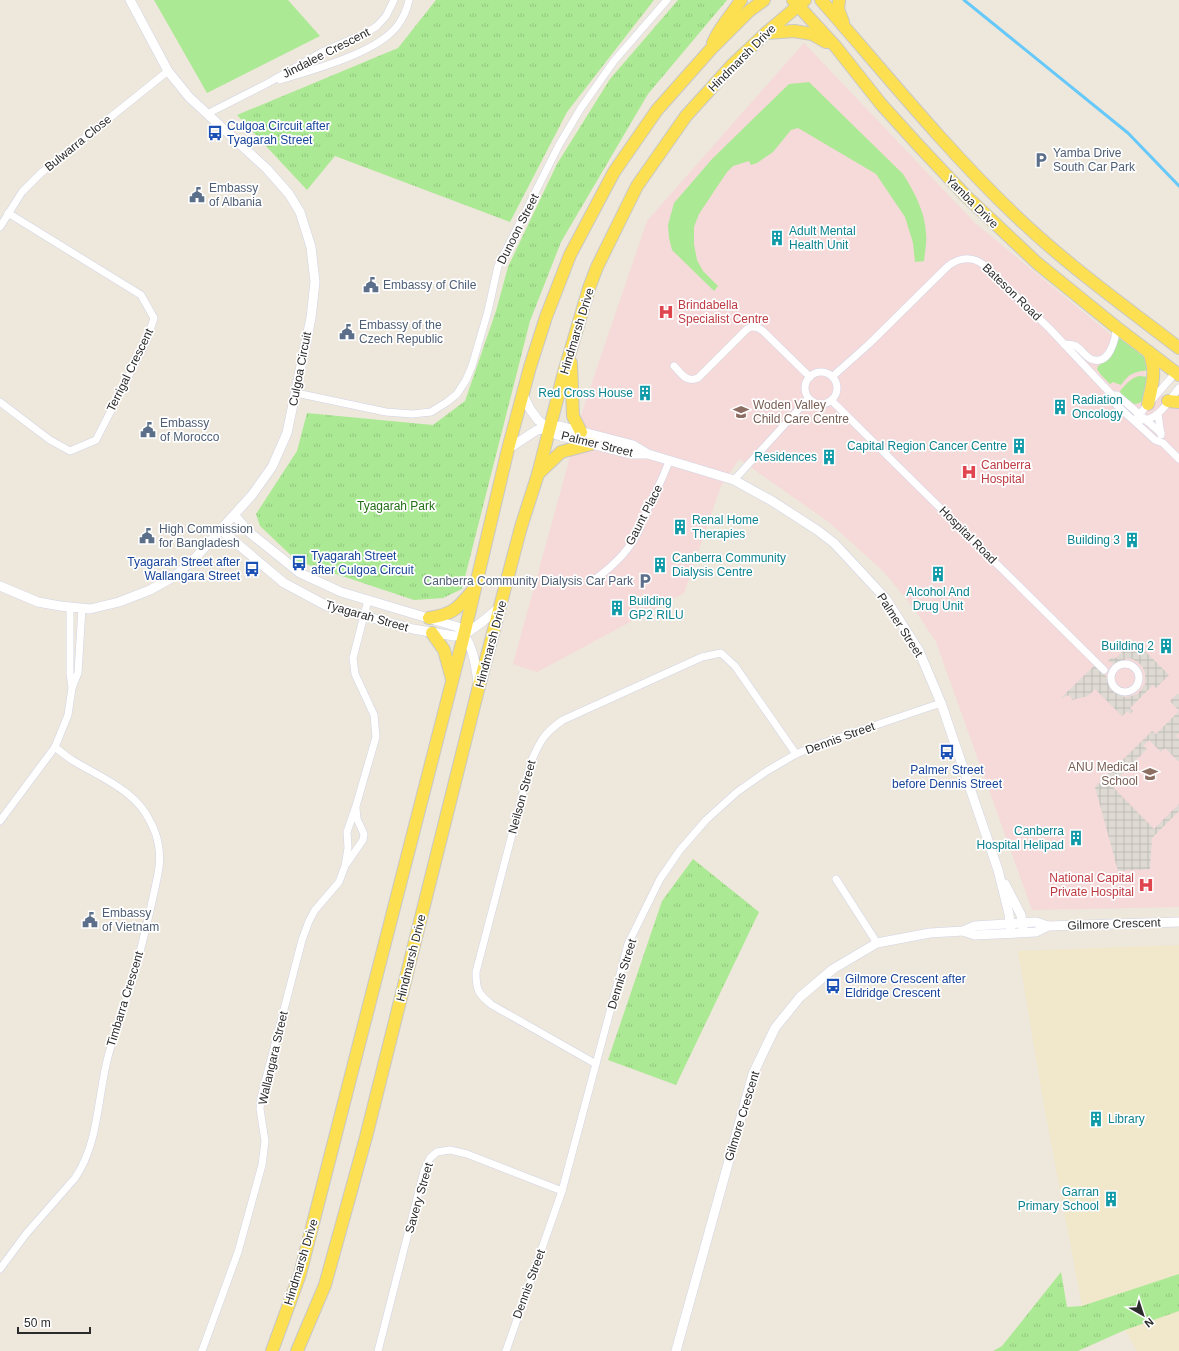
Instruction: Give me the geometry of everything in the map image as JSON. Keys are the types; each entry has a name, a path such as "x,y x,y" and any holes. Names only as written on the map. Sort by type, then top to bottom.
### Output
{"main road":[{"path":"711,49 717,34 741,0"},
{"name":"Hindmarsh Drive","path":"272,1351 300,1274 464,635 508,449 546,317 570,255 614,172 657,110 711,49 749,11 764,0"},
{"name":"Yamba Drive","path":"821,0 937,134 1016,216 1083,274 1179,348"},
{"path":"839,0 838,9 844,26"},
{"name":"Hindmarsh Drive","path":"297,1351 325,1285 364,1144 479,686 521,527 538,474 570,352 589,288 597,268 637,186 686,116 733,64 798,2"},
{"name":"Yamba Drive","path":"798,2 881,104 966,196 1037,262 1116,327 1178,372"},
{"path":"766,32 794,31 812,34 836,47"},
{"path":"570,352 573,416 581,432"},
{"path":"1148,404 1154,376 1153,363 1149,352"},
{"path":"538,474 561,452 591,444"},
{"path":"429,618 454,612 476,586"},
{"path":"432,633 444,650 452,680"}],"street":[{"name":"Culgoa Circuit","path":"0,586 38,602 90,609 119,602 150,590 174,576 196,557 221,530 252,495 272,467 287,433 296,393 311,318 315,282 311,247 300,212 289,194 267,168 189,97 168,71 130,0"},
{"name":"Jindalee Crescent","path":"207,114 268,83 322,52 366,33 377,26 386,16 394,0"},
{"name":"Jindalee Crescent","path":"268,83 328,65 374,45 398,25 407,8 409,0"},
{"name":"Dunoon Street","path":"296,393 386,412 412,414 431,412 457,394 466,380 472,366 488,311 498,266 559,145 581,108 614,61 667,0"},
{"name":"Bulwarra Close","path":"0,227 22,192 41,173 168,71"},
{"name":"Terrigal Crescent","path":"0,402 50,440 70,451 96,440 147,340 154,318 141,295 8,213"},
{"name":"Bateson Road","path":"833,376 869,344 948,266 956,261 973,258 984,265 1064,344 1112,395 1117,395 1161,433"},
{"path":"674,366 688,380 698,378 747,329 754,326 763,331 810,376"},
{"path":"1064,344 1076,346 1090,358 1100,360 1106,356 1110,350 1116,336 1116,327"},
{"path":"819,372 833,376 836,381 836,396 832,400 822,405 808,399 805,385 810,376 819,372"},
{"path":"1134,420 1178,372"},
{"path":"1134,420 1145,420 1158,414 1173,402 1179,388"},
{"name":"Palmer Street","path":"523,395 530,409 538,420 557,435 630,454 648,454"},
{"path":"1112,395 1112,400 1155,440 1163,443 1179,459"},
{"path":"734,480 808,399"},
{"name":"Hospital Road","path":"832,400 1104,670 1115,688 1123,692 1132,690 1138,683 1139,674 1134,666 1125,664 1104,670"},
{"path":"1158,414 1163,443"},
{"name":"Palmer Street","path":"508,449 537,430 560,426 633,446 648,454 734,480 791,512 817,530 844,553 886,599 919,652 941,703 998,870 1010,928"},
{"name":"Gaunt Place","path":"594,580 624,554 632,542 666,471 669,461"},
{"name":"Tyagarah Street","path":"234,515 249,532 300,573 341,592 458,627 464,635 474,655 479,686"},
{"name":"Tyagarah Street","path":"221,530 284,583 327,606 413,629 454,636 464,635"},
{"name":"Wallangara Street","path":"202,1351 238,1252 262,1165 265,1141 260,1109 261,1098 302,940 309,921 316,910 339,882 348,848 347,832 376,737 374,715 355,674 353,658 368,600"},
{"path":"464,635 501,606"},
{"path":"70,607 70,673 72,688"},
{"path":"0,821 55,747 68,715 72,688 78,673 82,608"},
{"name":"Neilson Street","path":"596,1064 492,1005 480,996 476,985 476,972 529,769 539,744 550,729 563,720 702,657 721,653 735,666 796,754"},
{"path":"1111,680 1112,674 1116,667"},
{"name":"Dennis Street","path":"506,1351 562,1191 628,944 660,879 680,850 706,820 737,792 767,771 796,754 823,743 941,703"},
{"name":"Timbarra Crescent","path":"0,1269 26,1234 76,1178 87,1158 93,1138 107,1058 132,981 148,921 159,866 159,850 152,823 132,796 120,787 71,760 55,747"},
{"name":"Wallangara Street","path":"344,866 363,840 364,834 357,819 356,806"},
{"name":"Palmer Street","path":"998,870 1021,915 1023,928"},
{"path":"836,879 877,943"},
{"name":"Gilmore Crescent","path":"676,1351 753,1074 775,1028 800,997 833,969 877,943 930,933 963,931 975,935 1010,928 1023,928 1036,922 1048,926 1179,922"},
{"name":"Savery Street","path":"378,1351 424,1171 430,1158 437,1152 450,1150 467,1154 562,1191"}],"shaded area":[{"name":"Canberra Hospital","path":"804,43 975,223 1145,363 1145,382 1179,409 1179,907 1032,910 936,642 913,607 884,572 830,523 739,459 721,486 684,593 537,672 513,664 584,406 647,221"},
{"path":"1134,640 1169,675 1156,688 1153,685 1130,708 1133,711 1130,714 1128,711 1122,716 1095,689 1088,696 1072,700 1070,695 1061,698 1095,665 1108,678 1110,687 1114,692 1125,697 1138,694 1145,684 1145,672 1142,666 1132,659 1126,659 1114,664 1108,661 1112,657 1116,658"},
{"path":"1177,694 1179,694 1179,711 1170,701"},
{"path":"1179,711 1179,733 1176,736 1179,739 1179,762 1165,748 1161,752 1149,740 1143,746 1147,749 1111,785 1154,829 1179,804 1179,811 1152,838 1150,869 1118,871 1095,787 1152,731 1156,734"},
{"path":"1179,945 1179,1274 1082,1306 1043,1100 1018,951"},
{"path":"1179,1311 1179,1351 1137,1351 1125,1330"}],"green space":[{"path":"154,0 288,0 320,36 207,93"},
{"path":"436,0 654,0 567,112 510,222 335,156 307,190 237,115 398,48"},
{"name":"Tyagarah Park","path":"678,0 727,0 648,94 561,242 530,321 462,589 443,598 414,600 297,561 260,526 256,514 297,451 307,413 433,425 465,401 496,311 508,267 557,164 610,79"},
{"path":"809,82 903,174 915,195 924,217 926,247 924,261 915,262 913,243 905,217 876,174 798,128 791,130 773,152 757,163 751,165 749,161 733,166 727,172 699,214 694,227 694,244 697,260 703,271 718,286 714,291 672,250 668,225 674,203 712,159 789,84"},
{"path":"1119,338 1143,356 1150,370 1133,373 1127,377 1121,385 1113,382 1110,384 1097,369 1098,366 1111,357"},
{"path":"1139,376 1149,377 1147,390 1142,401 1134,404 1121,394 1120,391 1131,380"},
{"path":"693,859 759,912 676,1085 608,1060 662,901"},
{"path":"1061,1272 1067,1307 1082,1306 1179,1274 1179,1311 1125,1330 1078,1351 993,1351 1002,1346"}],"waterway":[{"path":"964,0 1128,133 1179,186"}],"place":[{"name":"Culgoa Circuit after Tyagarah Street","path":"215,133"},
{"name":"Yamba Drive South Car Park","path":"1041,160"},
{"name":"Embassy of Albania","path":"197,195"},
{"name":"Adult Mental Health Unit","path":"777,238"},
{"name":"Embassy of Chile","path":"371,285"},
{"name":"Brindabella Specialist Centre","path":"666,312"},
{"name":"Embassy of the Czech Republic","path":"347,332"},
{"name":"Red Cross House","path":"645,393"},
{"name":"Radiation Oncology","path":"1060,407"},
{"name":"Woden Valley Child Care Centre","path":"741,412"},
{"name":"Embassy of Morocco","path":"148,430"},
{"name":"Capital Region Cancer Centre","path":"1019,446"},
{"name":"Residences","path":"829,457"},
{"name":"Canberra Hospital","path":"969,472"},
{"name":"Renal Home Therapies","path":"680,527"},
{"name":"High Commission for Bangladesh","path":"147,536"},
{"name":"Building 3","path":"1132,540"},
{"name":"Tyagarah Street after Culgoa Circuit","path":"299,563"},
{"name":"Canberra Community Dialysis Centre","path":"660,565"},
{"name":"Tyagarah Street after Wallangara Street","path":"252,569"},
{"name":"Alcohol And Drug Unit","path":"938,574"},
{"name":"Canberra Community Dialysis Car Park","path":"645,581"},
{"name":"Building GP2 RILU","path":"617,608"},
{"name":"Building 2","path":"1166,646"},
{"name":"Palmer Street before Dennis Street","path":"947,752"},
{"name":"ANU Medical School","path":"1150,774"},
{"name":"Canberra Hospital Helipad","path":"1076,838"},
{"name":"National Capital Private Hospital","path":"1146,885"},
{"name":"Embassy of Vietnam","path":"90,920"},
{"name":"Gilmore Crescent after Eldridge Crescent","path":"833,986"},
{"name":"Library","path":"1096,1119"},
{"name":"Garran Primary School","path":"1111,1199"}]}
